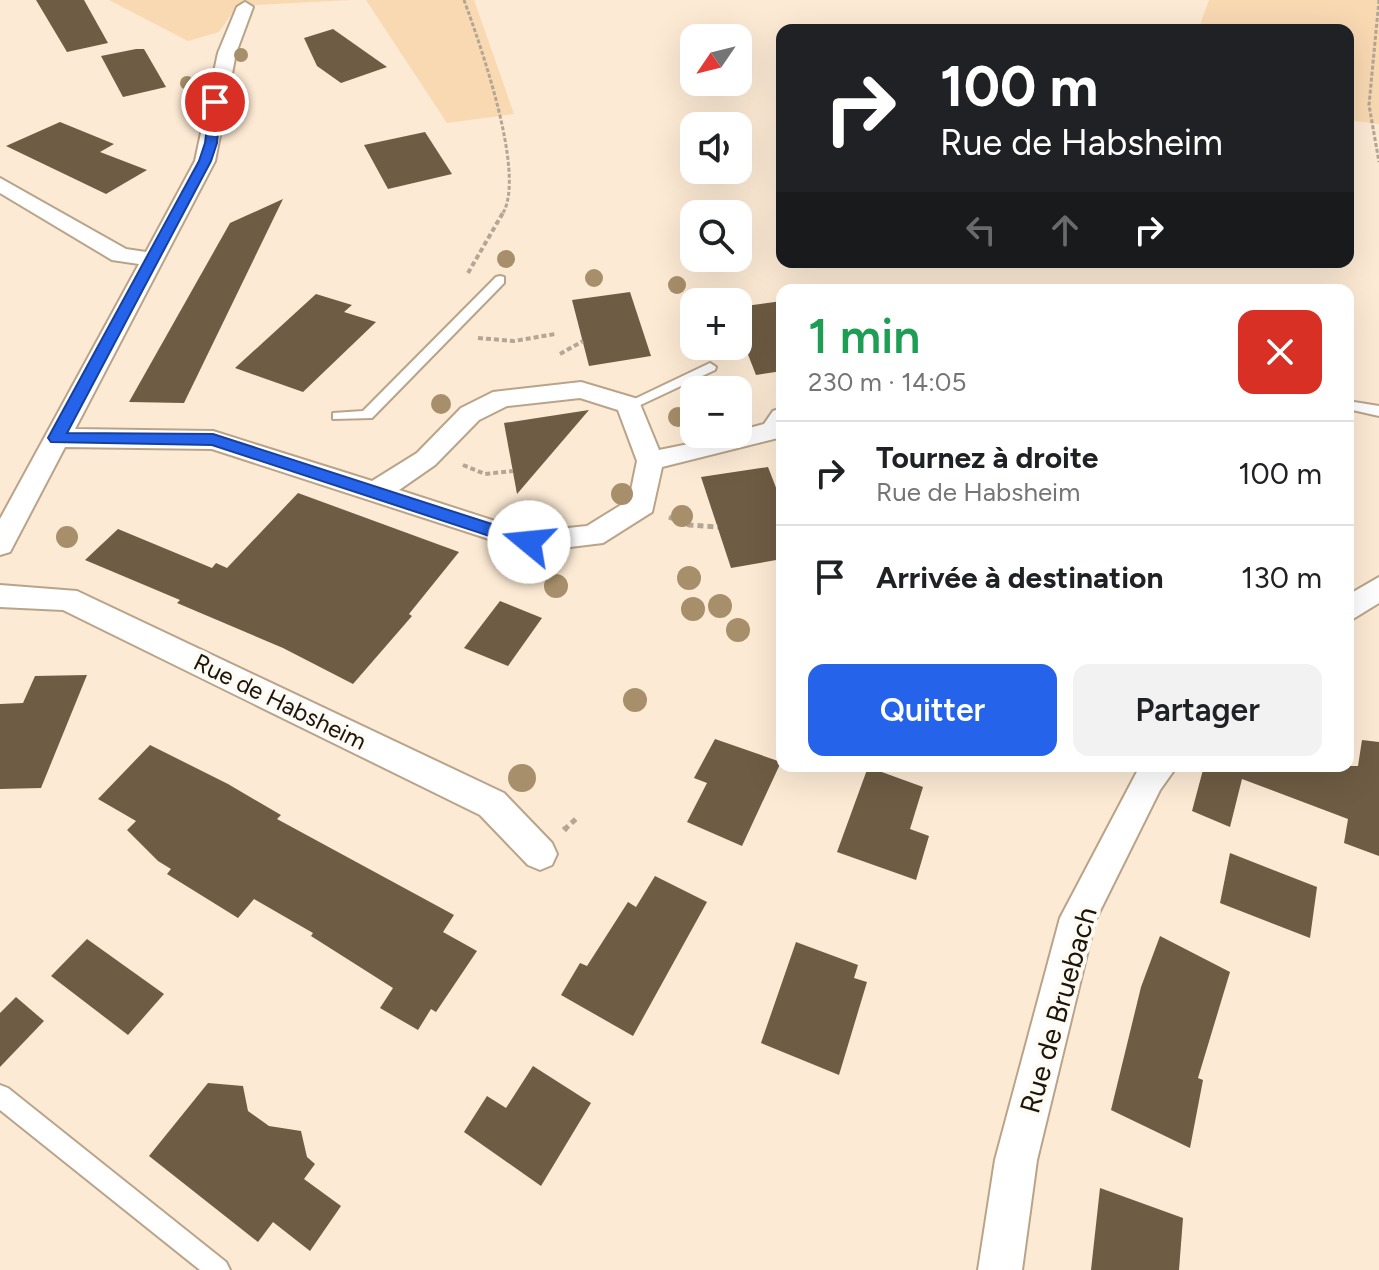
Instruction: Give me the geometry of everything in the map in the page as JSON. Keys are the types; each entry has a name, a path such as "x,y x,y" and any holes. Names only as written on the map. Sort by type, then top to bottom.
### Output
{"street":[{"path":"0,545 153,259 211,143 227,53 245,7"},
{"path":"0,184 120,255 153,259"},
{"path":"56,438 213,440 373,494 529,542 593,536 642,505 650,461 629,405 581,390 502,398 470,414 433,452 373,494"},
{"path":"650,461 773,431 776,426"},
{"path":"1354,606 1379,588"},
{"name":"Rue de Habsheim","path":"0,596 67,599 492,804 540,854"},
{"name":"Rue de Bruebach","path":"1000,1270 1016,1160 1078,918 1148,780 1155,772"}],"lane":[{"path":"338,416 367,415 500,280"},
{"path":"629,405 710,367"},
{"path":"1354,406 1379,411"},
{"path":"0,1096 218,1270"}],"path":[{"path":"464,0 492,76 511,189 507,206 464,279"},
{"path":"1379,0 1369,105 1379,162"},
{"path":"450,330 488,341 555,334"},
{"path":"560,354 583,341"},
{"path":"433,452 485,474 513,471"},
{"path":"642,505 689,525 718,527"}],"shaded area":[{"path":"109,0 351,0 237,6 219,32 188,41"},
{"path":"366,0 474,0 514,114 447,123"},
{"path":"1209,0 1379,0 1379,124 1354,121 1354,24 1200,24"}],"building":[{"path":"36,0 84,0 108,43 67,52"},
{"path":"333,29 387,67 341,83 317,66 304,38"},
{"path":"144,49 166,87 123,97 101,56"},
{"path":"60,122 114,144 100,152 147,170 106,194 6,146"},
{"path":"425,132 452,174 388,189 364,145"},
{"path":"283,199 184,403 129,402 230,223"},
{"path":"630,292 651,356 589,366 572,300"},
{"path":"316,294 352,305 344,312 376,322 303,392 235,368"},
{"path":"776,302 776,372 756,375 750,360 752,305"},
{"path":"589,410 517,494 504,423"},
{"path":"768,467 776,488 776,560 731,568 701,477"},
{"path":"298,493 459,552 409,614 412,616 353,684 283,648 177,603 180,600 85,560 118,529 212,568 216,563 227,568"},
{"path":"500,601 542,618 508,666 464,648"},
{"path":"87,675 41,788 0,789 0,704 23,703 35,676"},
{"path":"715,739 776,760 776,772 742,846 687,822 707,783 694,778"},
{"path":"1362,740 1379,742 1379,856 1344,843 1348,819 1242,779 1230,827 1192,811 1202,772 1354,772 1354,766 1358,766"},
{"path":"150,745 228,784 281,815 277,819 454,915 443,932 477,951 436,1012 431,1009 418,1030 380,1008 393,988 311,936 313,933 254,899 238,918 167,874 171,869 158,861 127,830 136,821 98,799"},
{"path":"866,772 882,772 923,787 910,829 929,836 916,880 837,852"},
{"path":"1230,853 1317,887 1310,938 1220,903"},
{"path":"655,876 707,902 633,1036 561,995 580,963 587,966 628,902 636,907"},
{"path":"1160,936 1230,972 1198,1078 1203,1080 1190,1148 1111,1110 1141,987"},
{"path":"87,939 164,994 128,1035 51,976"},
{"path":"796,942 858,965 854,978 867,982 839,1075 761,1043"},
{"path":"16,997 44,1021 0,1067 0,1013"},
{"path":"533,1066 591,1103 541,1186 464,1132 487,1096 506,1108"},
{"path":"208,1083 243,1086 248,1111 269,1126 301,1131 307,1157 315,1164 304,1179 341,1206 310,1251 273,1222 258,1242 149,1156"},
{"path":"1100,1188 1183,1218 1179,1270 1091,1270"}],"route":[{"path":"215,102 211,143 205,161 56,438 213,440 529,542"}]}
